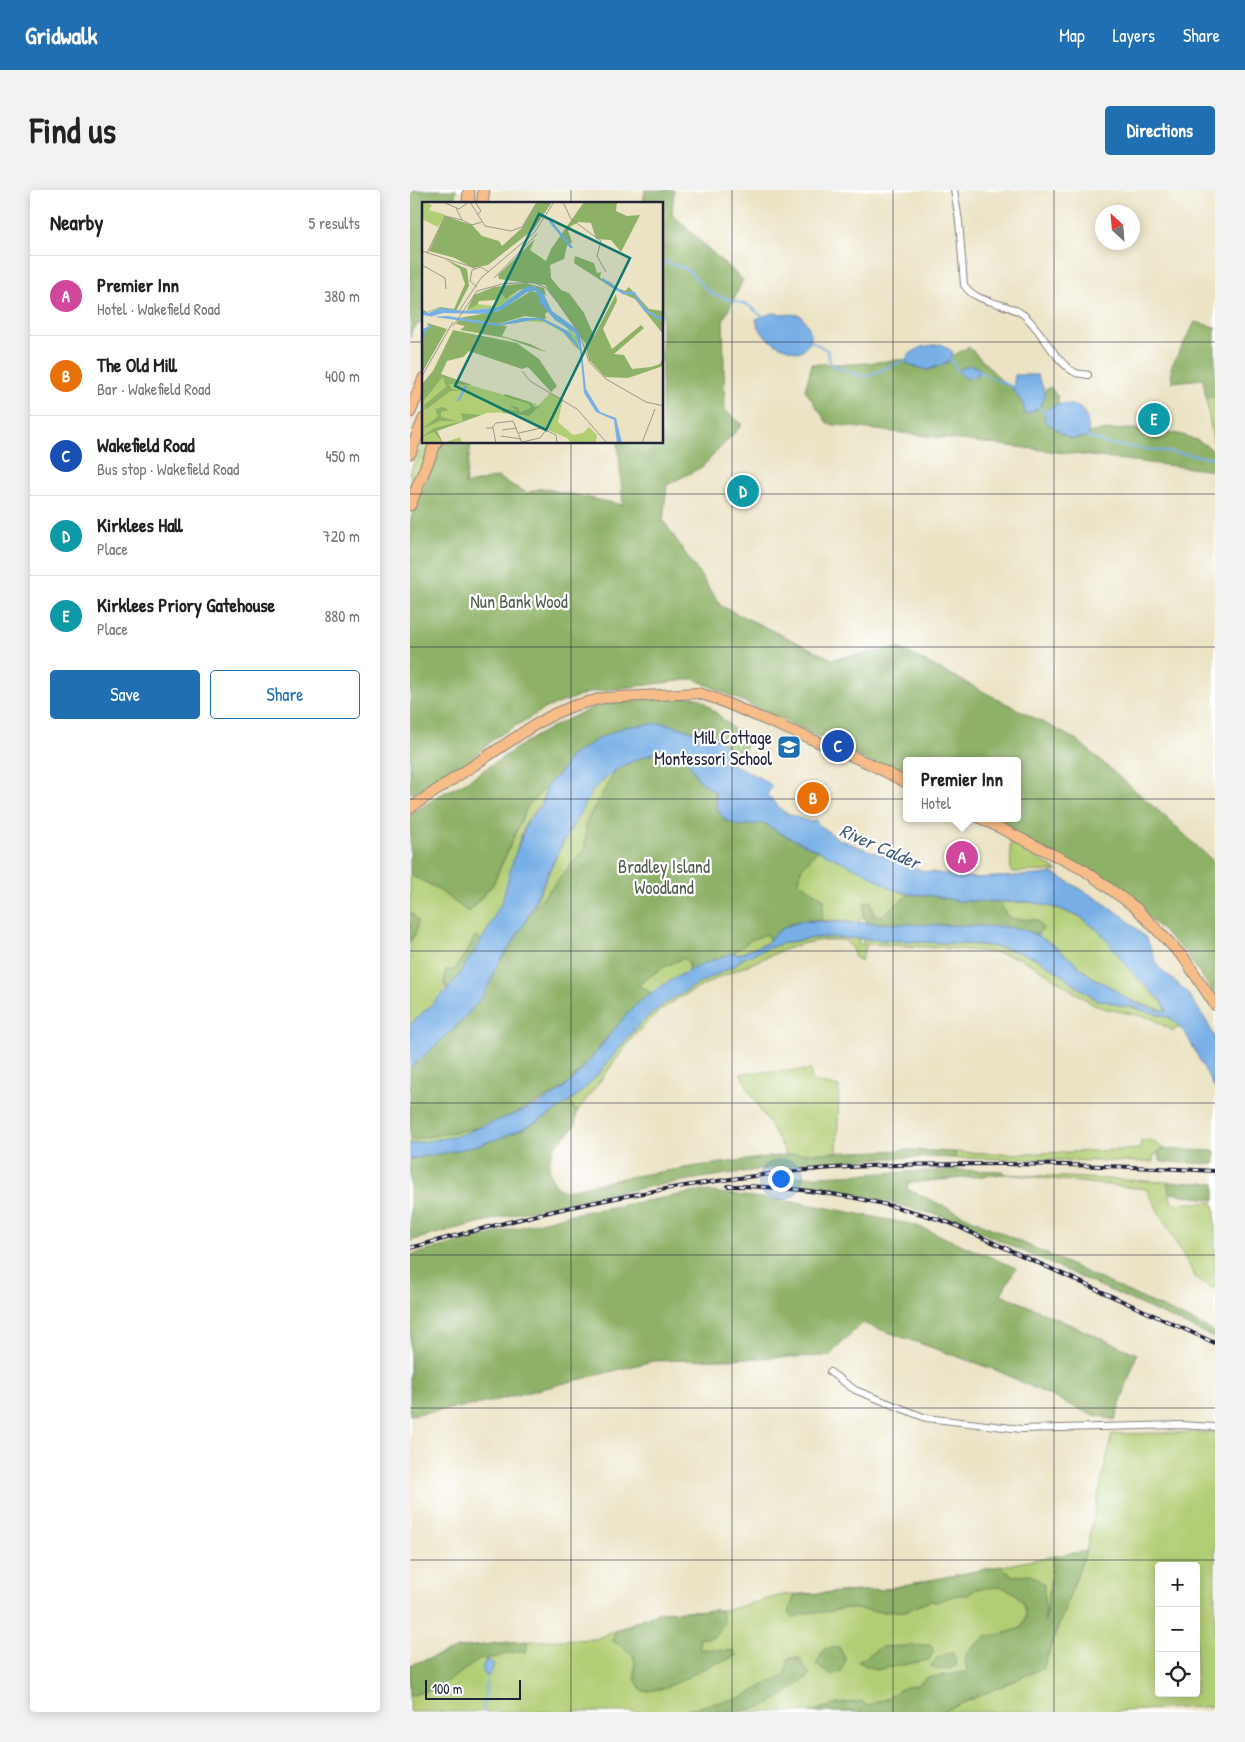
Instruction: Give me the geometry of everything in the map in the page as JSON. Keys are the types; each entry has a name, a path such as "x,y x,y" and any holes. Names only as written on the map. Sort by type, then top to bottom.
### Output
{"highway":[{"path":"410,412 413,400 422,382"},
{"path":"410,453 422,424"},
{"path":"410,505 435,444"},
{"path":"410,808 528,729 566,709 603,698 698,693 868,763 903,781"},
{"path":"988,822 1084,870 1136,908 1184,958 1215,1005"}],"street":[{"path":"954,190 959,221 964,286 969,293 1016,309 1026,317 1063,362 1076,373 1088,375"},
{"path":"830,1372 855,1390 926,1418 1021,1428 1117,1428 1180,1425 1215,1428"}],"green space":[{"path":"410,190 456,190 454,202 422,202 422,322 412,330 410,338"},
{"name":"Nun Bank Wood","path":"645,190 674,190 672,214 743,280 723,321 725,410 742,425 702,467 667,485 663,520 721,606 832,659 899,648 1077,740 1215,863 1215,995 1184,951 1124,894 992,822 1021,822 1021,757 903,757 903,778 694,679 591,692 546,708 495,738 455,774 427,790 410,793 410,520 442,444 471,444 465,485 497,477 527,493 542,488 623,505 618,444 664,444 664,202 643,202"},
{"path":"1195,322 1215,327 1215,396 1206,398 1203,379 1172,382 1171,367"},
{"path":"969,347 1004,383 1013,387 1013,390 1023,404 1041,406 1044,391 1050,387 1058,397 1058,404 1049,408 1046,422 1070,439 1087,437 1088,433 1119,429 1155,430 1173,433 1204,444 1215,453 1215,471 828,424 805,390 812,364 854,364 908,359 907,364 928,370 948,362 950,357"},
{"path":"1215,396 1215,452 1206,398"},
{"path":"423,444 432,444 410,495 410,472"},
{"path":"692,697 701,699 746,740 746,748 743,754 738,756 713,737 663,723 624,727 569,757 564,768 527,807 493,884 468,912 435,887 410,875 410,815 440,795 466,782 552,727 596,706 624,701"},
{"name":"Bradley Island Woodland","path":"657,752 670,752 686,757 698,779 715,792 715,804 740,826 764,823 778,832 818,850 801,869 799,882 824,899 822,920 793,923 781,929 769,940 767,934 751,940 733,953 705,963 688,972 689,962 683,958 660,969 638,985 652,994 627,1014 567,1085 551,1096 499,1121 481,1127 410,1140 410,1068 459,1024 493,978 494,970 510,948 532,910 585,849 586,822 616,770 630,762"},
{"path":"616,770 586,822 585,849 532,910 560,848 594,788"},
{"path":"546,787 543,801 529,818 522,832 504,898 491,925 482,940 475,936 468,950 444,984 448,989 410,1025 410,986 412,977 410,972 410,941 416,933 413,914 410,912 410,875 435,887 469,912 493,884 527,807"},
{"path":"1010,841 1058,871 1011,872"},
{"path":"818,850 868,874 892,889 909,894 882,916 874,915 871,901 863,915 865,918 860,918 859,923 822,920 824,899 799,882 801,869"},
{"path":"909,894 960,901 1000,902 1006,915 1014,919 1037,920 1043,929 1038,934 1006,927 867,923 863,915 865,902 870,901 874,915 882,916"},
{"path":"1000,902 1030,902 1078,915 1101,933 1162,1002 1167,1011 1130,1001 1117,994 1114,989 1093,978 1052,944 1033,933 1038,934 1037,920 1014,919 1006,915"},
{"path":"410,912 418,921 416,933 410,941"},
{"path":"767,933 770,942 737,955 732,952 751,940"},
{"path":"475,936 482,940 448,989 444,984 446,970 454,970"},
{"path":"827,937 859,937 859,944 863,945 863,937 984,946 1020,952 1044,962 1098,1001 1102,1000 1125,1007 1128,1006 1171,1018 1179,1027 1173,1031 1151,1018 1094,1005 1020,958 996,953 948,948 867,944 861,961 855,957 845,940 823,940 801,944 781,951 720,977 679,998 661,1010 635,1034 577,1112 569,1101 588,1085 647,1017 670,1000 736,965 743,958 765,948"},
{"path":"683,958 689,962 688,972 652,994 638,986 660,969"},
{"path":"811,1070 812,1081 839,1087 837,1152 786,1155 741,1073"},
{"path":"569,1101 577,1112 575,1125 557,1144 549,1163 551,1177 558,1187 564,1191 628,1177 793,1154 910,1150 955,1152 955,1158 926,1157 838,1161 721,1175 564,1203 410,1241 410,1159 456,1151 497,1139 535,1123"},
{"path":"481,1127 458,1136 410,1144 410,1140"},
{"path":"1150,1140 1165,1149 1153,1157 1153,1162 955,1158 955,1152 1019,1154 1140,1149 1141,1141"},
{"path":"1160,1150 1215,1151 1215,1164 1161,1162 1158,1153"},
{"path":"950,1170 1003,1171 1004,1174 908,1183 907,1189 1215,1332 1215,1338 950,1218 868,1197 794,1184 791,1181 796,1177"},
{"path":"1004,1174 1167,1182 1172,1204 1213,1202 1215,1209 1215,1289 1197,1280 1146,1189"},
{"path":"1167,1182 1215,1183 1215,1200 1170,1193"},
{"path":"702,1191 802,1203 915,1225 1016,1268 1001,1294 1137,1354 1115,1420 1087,1413 998,1371 862,1323 829,1356 653,1361 481,1404 410,1415 410,1255 572,1214"},
{"path":"1215,1432 1215,1706 1102,1712 942,1712 1043,1668 1086,1551 1112,1434"},
{"path":"1086,1551 1043,1668 942,1712 810,1712 837,1704 862,1701 867,1706 886,1699 903,1688 918,1685 926,1678 965,1672 967,1670 965,1661 967,1652 986,1636 1002,1634 1021,1628 1026,1616 1023,1604 1015,1594 1010,1590 996,1587 975,1589 969,1595 956,1595 936,1602 930,1601 906,1611 884,1612 845,1608 828,1612 811,1612 794,1617 788,1612 795,1595 880,1590 1001,1566 1013,1576 1031,1575 1044,1584 1045,1621 1054,1556"},
{"path":"1054,1556 1045,1626 960,1689 877,1712 410,1712 410,1665 459,1648 509,1642 595,1639 659,1612 726,1610 783,1595 880,1590"},
{"path":"720,1610 724,1622 722,1627 714,1637 699,1639 700,1649 733,1651 736,1655 670,1686 652,1691 642,1691 635,1679 633,1655 621,1645 613,1642 615,1631 659,1612"},
{"path":"528,1641 526,1653 521,1651 507,1653 498,1657 479,1660 433,1689 410,1696 410,1665 459,1648"},
{"path":"930,1645 934,1651 929,1660 876,1670 858,1662 881,1647"},
{"path":"839,1647 846,1660 841,1671 830,1675 816,1665 824,1649"},
{"path":"953,1653 957,1665 954,1667 944,1670 931,1666 940,1656"},
{"path":"789,1658 799,1658 810,1675 783,1696 765,1706 734,1711 677,1712 742,1697 784,1675"}],"water":[{"path":"773,313 800,315 808,325 811,335 811,340 804,348 798,352 784,348 766,337 758,326 756,319"},
{"path":"941,344 953,352 948,362 928,370 907,364 908,355 921,347"},
{"path":"969,365 979,368 977,376 967,379 957,371"},
{"path":"1015,375 1037,375 1043,387 1042,403 1029,413 1025,414 1023,404 1013,390"},
{"path":"1058,404 1073,405 1085,414 1088,423 1088,437 1070,439 1046,422 1044,419 1045,412"},
{"path":"663,723 713,737 727,746 733,765 753,774 772,786 767,795 784,812 812,822 815,819 818,824 838,839 923,871 974,878 1053,873 1099,900 1124,917 1147,939 1158,967 1186,991 1207,1022 1215,1039 1215,1089 1186,1034 1171,1018 1128,1006 1099,1001 1056,970 1034,957 1004,948 982,945 827,937 782,944 762,950 740,960 736,965 671,1000 647,1017 636,1028 585,1089 565,1105 526,1127 484,1143 455,1151 410,1159 410,1144 462,1134 547,1100 566,1086 590,1061 625,1016 636,1005 661,986 704,964 733,953 737,955 770,942 769,940 781,930 803,921 1006,927 1022,930 1048,942 1091,976 1126,998 1146,1007 1167,1011 1162,1002 1134,975 1101,933 1078,915 1030,902 960,901 909,894 892,889 868,874 778,832 764,823 740,826 725,820 718,811 715,792 698,779 686,757 670,752 657,752 630,762 616,770 594,788 560,848 523,926 494,970 490,983 482,996 472,1010 446,1036 410,1068 410,1025 458,977 486,933 503,899 514,857 527,823 544,801 546,787 564,768 569,757 600,738 624,727"},
{"path":"486,1660 494,1664 487,1678 482,1668"}],"waterway":[{"path":"664,262 687,269 711,294 748,305 763,317"},
{"path":"811,341 827,350 831,365 865,377 908,359"},
{"path":"950,357 957,371"},
{"path":"979,372 1013,387"},
{"path":"1039,407 1045,412"},
{"path":"1088,437 1107,444 1215,458"},
{"path":"483,1712 487,1678"}],"railway":[{"path":"410,1248 513,1221 605,1200 720,1181 807,1170 882,1165 1007,1164 1215,1171"},
{"path":"728,1186 812,1191 895,1207 950,1223 1215,1343"}],"place":[{"name":"Kirklees Priory Gatehouse","path":"1154,419"},
{"name":"Kirklees Hall","path":"743,491"},
{"name":"Wakefield Road","path":"838,746"},
{"name":"Mill Cottage Montessori School","path":"789,747"},
{"name":"The Old Mill","path":"813,798"},
{"name":"Premier Inn","path":"962,857"}],"water label":[{"name":"River Calder","path":"880,846"}]}
